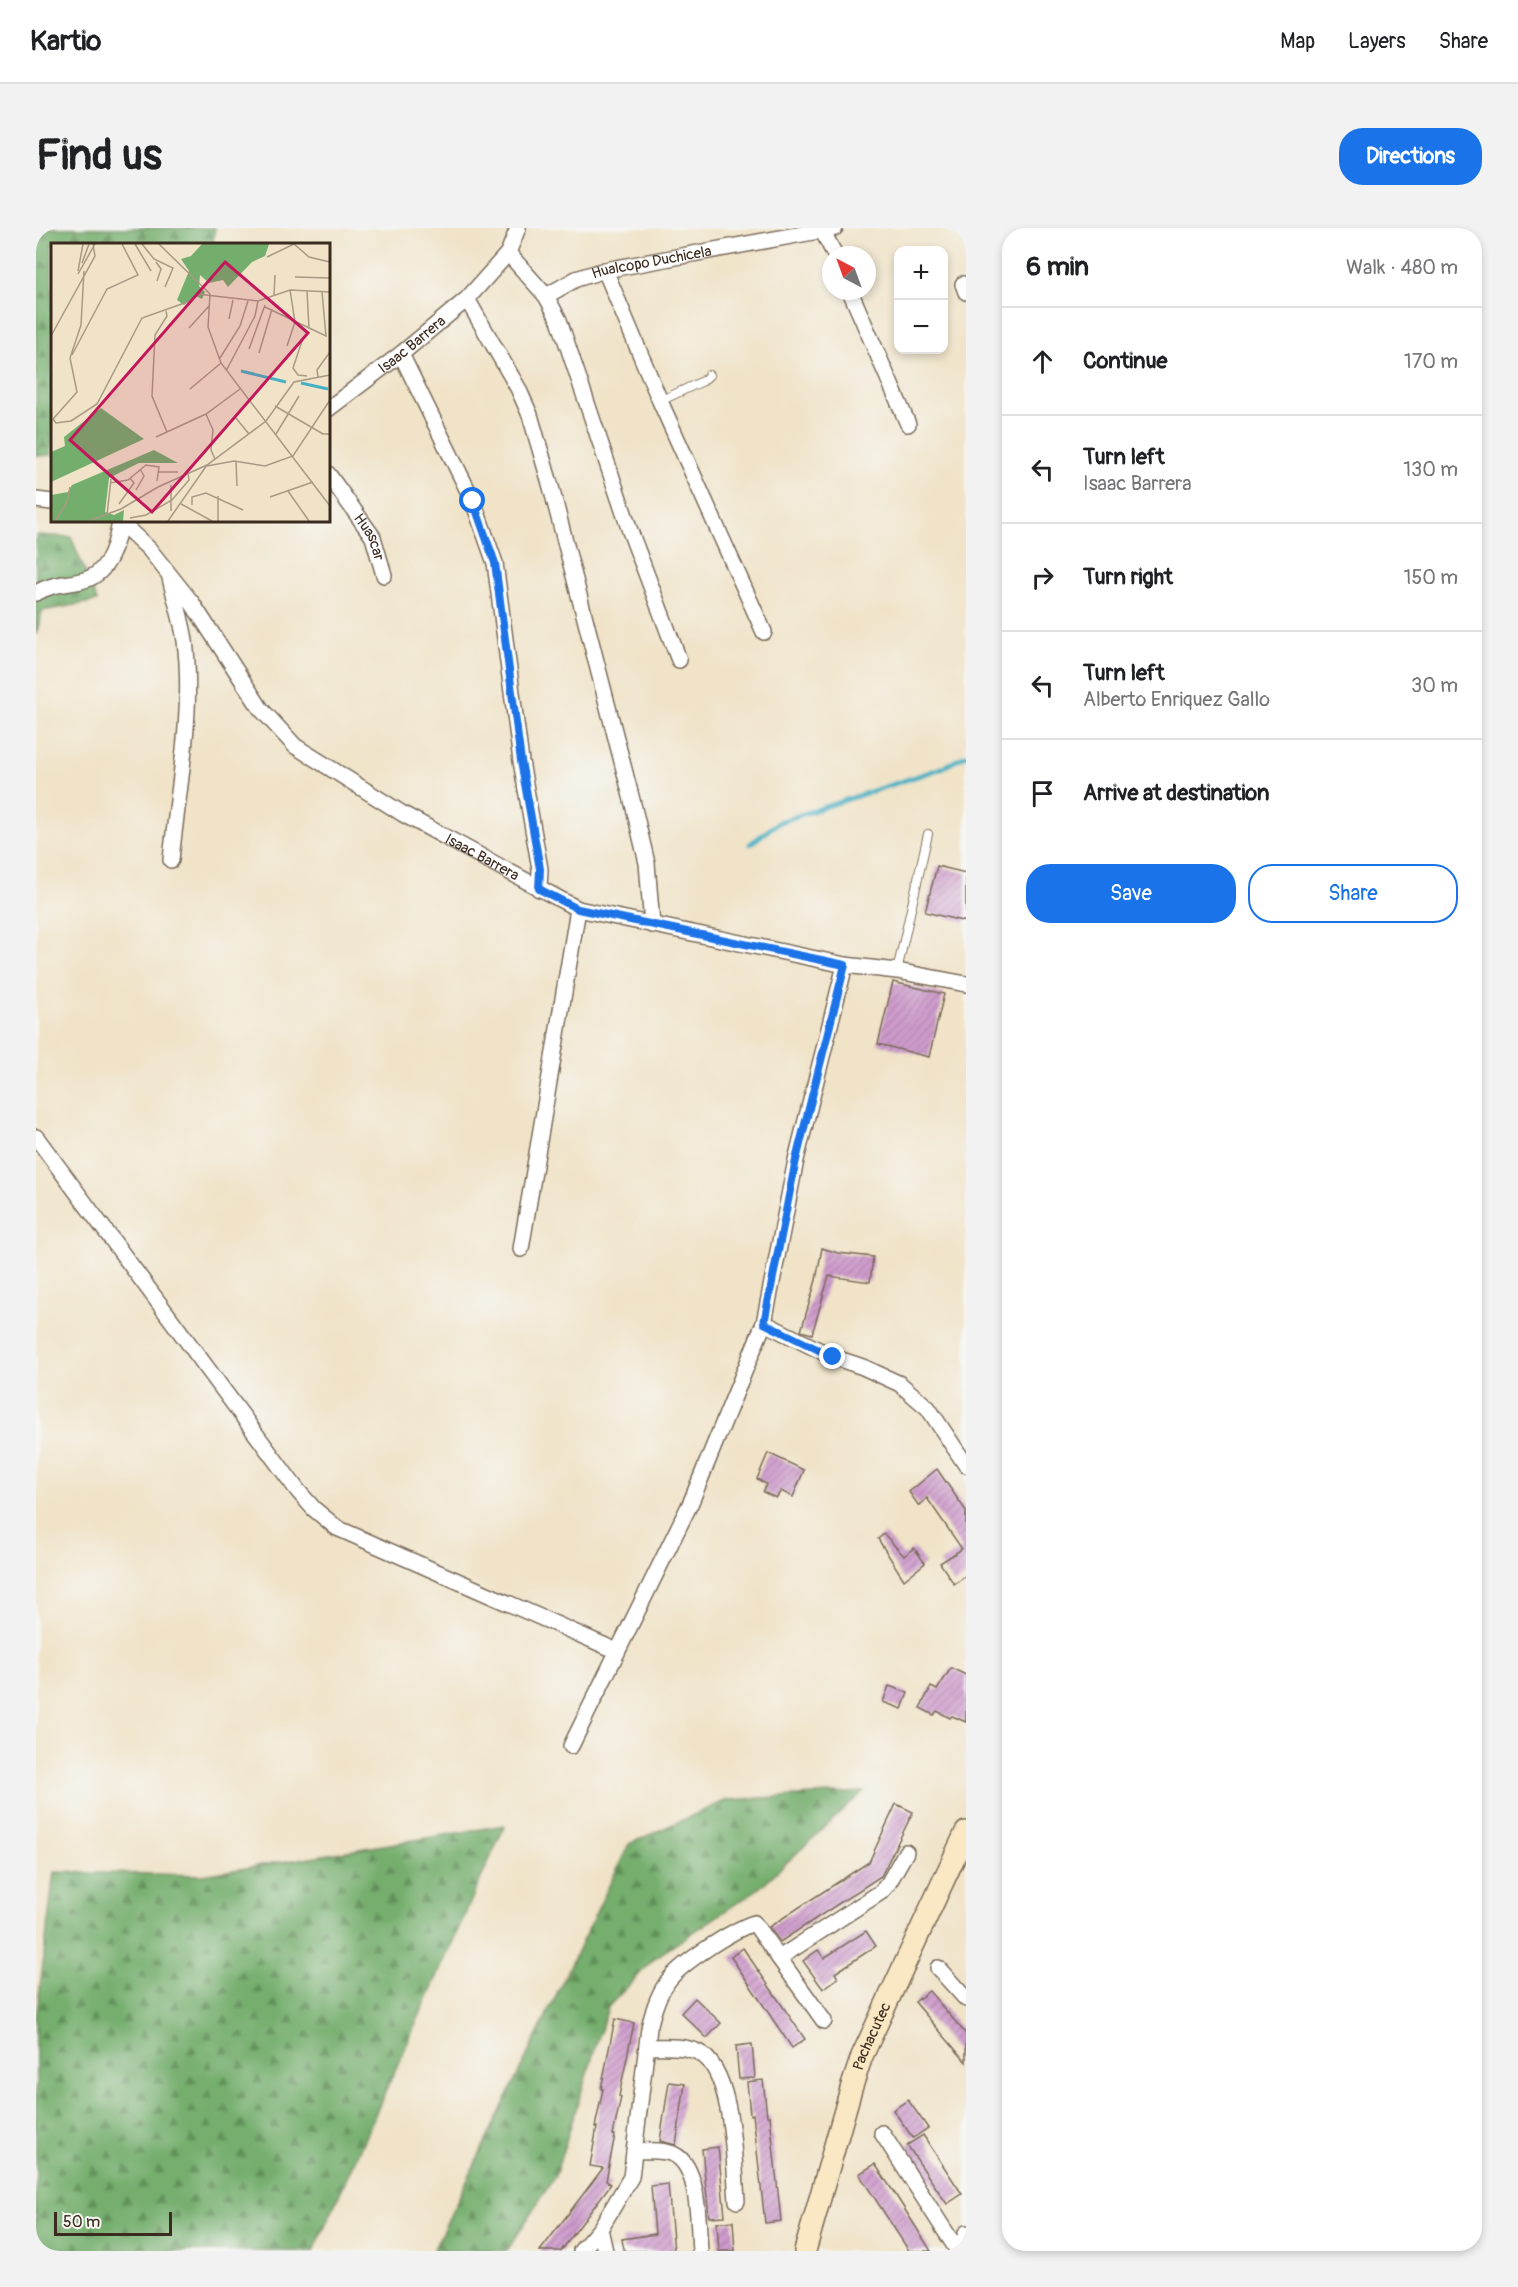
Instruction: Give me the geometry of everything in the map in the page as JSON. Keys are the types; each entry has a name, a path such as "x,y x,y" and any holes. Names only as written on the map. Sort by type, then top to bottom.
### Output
{"street":[{"name":"Isaac Barrera","path":"330,407 401,354 467,299 508,253 518,228"},
{"path":"826,229 831,246"},
{"name":"Hualcopo Duchicela","path":"546,296 576,279 605,270 826,229"},
{"path":"508,253 546,296 560,320 630,531 679,660"},
{"path":"605,270 660,400 764,632"},
{"path":"467,299 518,388 530,416 551,487 647,863 652,925"},
{"path":"854,300 908,424"},
{"path":"401,354 473,501 495,563 521,761 540,869 539,889"},
{"name":"Huascar","path":"330,477 372,537 384,575"},
{"path":"36,500 51,502"},
{"path":"36,593 49,586 92,577 116,548 120,522"},
{"name":"Isaac Barrera","path":"121,522 149,549 192,603 261,709 295,746 403,814 539,889 578,909 845,965 897,971 966,984"},
{"path":"170,575 185,641 186,684 185,755 171,860"},
{"path":"521,1249 578,909"},
{"path":"570,1746 691,1502 764,1323 796,1160 845,965"},
{"path":"36,1137 298,1491 314,1509 337,1528 617,1650"},
{"path":"764,1323 833,1357 863,1367 900,1384 928,1408 966,1465"},
{"name":"Pachacutec","path":"805,2251 862,2056 966,1832"},
{"path":"779,1958 881,1892 906,1852"},
{"path":"581,2251 600,2229 631,2177 649,2028 656,2003 667,1982 686,1963 754,1923 824,2021"},
{"path":"938,1968 966,1999"},
{"path":"648,2047 685,2047 700,2053 712,2062 721,2083 730,2116 737,2201"},
{"path":"882,2133 959,2251"},
{"path":"634,2151 663,2152 675,2155 688,2166 693,2183 700,2251"},
{"path":"600,2229 605,2251"},
{"path":"959,2251 966,2233"}],"lane":[{"path":"660,400 703,381 709,375"},
{"path":"897,971 928,834"}],"green space":[{"path":"36,228 215,228 213,243 51,243 51,455 36,456"},
{"path":"36,535 71,537 97,601 42,611 36,635"},
{"path":"863,1792 758,1889 655,1958 608,2007 555,2176 507,2251 433,2251 629,1844 727,1800"},
{"path":"505,1825 314,2251 36,2251 36,2020 54,1872 203,1875"}],"building":[{"path":"937,866 966,873 966,922 925,912"},
{"path":"893,982 944,994 929,1057 878,1044"},
{"path":"822,1248 838,1253 873,1257 870,1282 829,1276 812,1334 801,1331 816,1280"},
{"path":"768,1453 804,1470 793,1497 781,1491 776,1498 763,1492 766,1484 757,1479"},
{"path":"937,1469 966,1511 966,1576 954,1584 940,1563 962,1549 927,1498 919,1506 909,1492"},
{"path":"884,1534 904,1556 914,1548 925,1563 904,1580 878,1539"},
{"path":"951,1668 966,1675 966,1722 952,1716 950,1718 937,1711 934,1715 920,1708 931,1687 937,1690"},
{"path":"889,1686 908,1693 902,1709 883,1702"},
{"path":"896,1804 913,1812 881,1876 780,1942 769,1927 869,1862"},
{"path":"866,1931 876,1946 835,1973 838,1978 823,1989 803,1961 818,1950 824,1958"},
{"path":"743,1948 805,2039 792,2048 731,1957"},
{"path":"929,1991 966,2034 966,2062 915,2002"},
{"path":"695,1998 721,2023 707,2038 681,2013"},
{"path":"615,2019 634,2023 619,2096 621,2097 606,2181 611,2184 561,2251 540,2251 603,2168 590,2166 603,2089 601,2089"},
{"path":"752,2044 755,2078 739,2079 736,2046"},
{"path":"763,2080 767,2116 770,2116 781,2221 765,2223 753,2114 750,2115 747,2082"},
{"path":"669,2082 685,2084 676,2145 660,2141"},
{"path":"908,2100 928,2128 913,2138 893,2110"},
{"path":"923,2135 962,2194 947,2204 907,2145"},
{"path":"718,2147 725,2216 709,2217 702,2149"},
{"path":"875,2164 931,2251 909,2251 859,2174"},
{"path":"668,2184 674,2251 624,2251 622,2239 655,2234 651,2186"},
{"path":"733,2221 735,2251 719,2251 717,2223"}],"waterway":[{"path":"750,844 779,822 942,768 966,755"}],"route":[{"path":"473,501 495,563 521,761 540,869 539,889 578,909 845,965 796,1160 764,1323 833,1357"}]}
